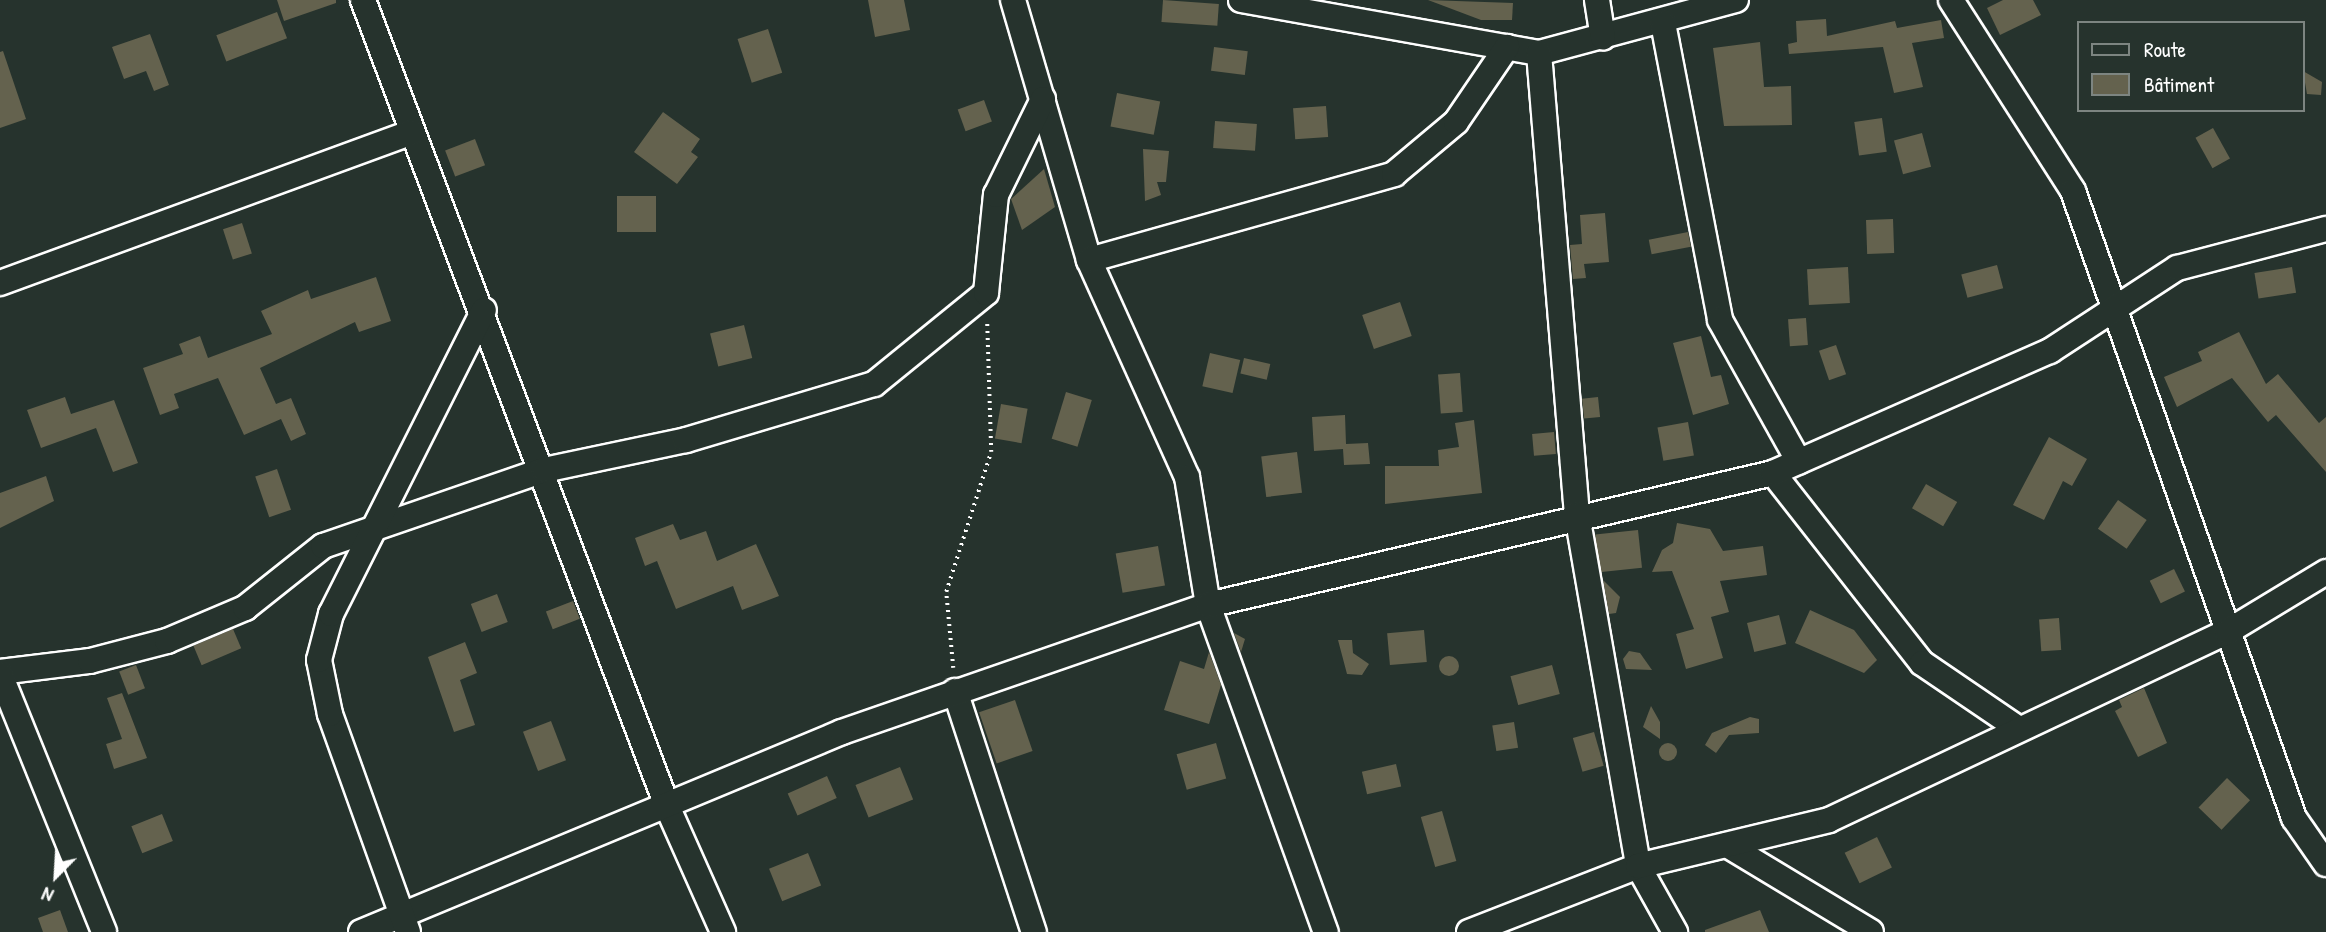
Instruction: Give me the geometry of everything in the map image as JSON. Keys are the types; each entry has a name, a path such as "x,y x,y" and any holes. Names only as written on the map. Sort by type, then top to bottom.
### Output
{"street":[{"path":"363,0 412,132 484,310 667,806 723,932"},
{"path":"1013,0 1089,260 1187,477 1208,605 1326,932"},
{"path":"1241,0 1539,53 1663,23 1736,0"},
{"path":"1597,0 1602,38"},
{"path":"1951,0 2073,191 2110,312 2294,818 2326,864"},
{"path":"1663,23 1720,320 1799,462"},
{"path":"1089,260 1394,174 1456,122 1507,47"},
{"path":"1539,53 1577,514 1638,866 1675,932"},
{"path":"104,932 0,673 90,661 167,641 245,608 323,546 544,470 685,440 874,384 986,293 996,195 1043,99"},
{"path":"0,283 412,132"},
{"path":"361,932 405,923 667,806 955,691 1208,605 1577,514 1773,473 2050,351 2177,268 2326,229"},
{"path":"405,923 330,715 319,660 331,614 484,310"},
{"path":"1773,473 1922,663 2016,727"},
{"path":"1469,932 1638,866 1829,820 2016,727 2227,632 2326,572"},
{"path":"955,691 1034,932"},
{"path":"1727,845 1871,932"}],"path":[{"path":"955,691 946,592 990,452 986,293"}],"building":[{"path":"277,0 336,0 336,3 284,21"},
{"path":"868,0 904,0 910,30 875,37"},
{"path":"1163,0 1219,4 1217,26 1161,22"},
{"path":"1428,0 1513,3 1512,20 1481,20"},
{"path":"2003,0 2033,0 2041,15 2000,35 1987,8"},
{"path":"277,12 287,38 226,61 216,35"},
{"path":"1826,19 1827,36 1895,21 1897,28 1941,20 1944,38 1912,43 1923,87 1894,93 1883,47 1789,54 1788,44 1797,42 1796,21"},
{"path":"768,29 782,73 752,83 738,39"},
{"path":"150,34 169,85 154,91 146,71 124,79 112,47"},
{"path":"1760,42 1764,87 1791,86 1792,125 1724,126 1713,48"},
{"path":"1214,47 1248,51 1245,75 1211,71"},
{"path":"3,51 26,119 0,128 0,52"},
{"path":"2305,72 2322,82 2321,95 2307,94"},
{"path":"1117,93 1160,101 1154,135 1111,126"},
{"path":"984,100 992,122 966,131 958,110"},
{"path":"1326,106 1328,137 1295,139 1293,108"},
{"path":"663,112 700,139 691,152 698,157 677,184 634,152"},
{"path":"1882,118 1887,152 1859,156 1854,122"},
{"path":"1215,121 1257,124 1255,151 1213,148"},
{"path":"2213,128 2230,159 2212,168 2196,138"},
{"path":"1922,133 1931,167 1903,174 1894,141"},
{"path":"475,139 485,165 455,177 445,150"},
{"path":"1143,149 1169,151 1166,182 1157,182 1161,195 1145,201"},
{"path":"1044,169 1055,207 1022,230 1011,199"},
{"path":"617,196 656,196 656,232 617,232"},
{"path":"1605,213 1609,262 1584,264 1586,278 1573,279 1570,245 1582,244 1580,215"},
{"path":"1893,219 1894,253 1867,254 1866,220"},
{"path":"242,223 252,253 233,260 223,229"},
{"path":"1688,232 1691,247 1652,254 1649,240"},
{"path":"1997,265 2003,288 1967,298 1961,275"},
{"path":"1848,267 1850,303 1809,305 1807,269"},
{"path":"2292,267 2296,293 2259,299 2254,273"},
{"path":"376,277 391,321 359,332 355,322 260,368 276,404 291,398 306,434 291,441 281,419 244,435 218,378 174,394 179,408 160,415 143,368 183,354 179,344 200,336 208,358 272,334 261,311 308,290 311,299"},
{"path":"1400,302 1412,336 1374,349 1362,315"},
{"path":"1806,318 1808,345 1790,346 1788,319"},
{"path":"744,325 752,358 718,366 710,333"},
{"path":"2239,332 2266,384 2278,374 2319,423 2326,417 2326,472 2276,415 2268,422 2232,378 2177,407 2164,377 2202,361 2198,352"},
{"path":"1701,336 1711,377 1721,375 1729,404 1693,415 1673,343"},
{"path":"1836,345 1846,374 1829,380 1819,351"},
{"path":"1210,353 1240,360 1233,393 1202,386"},
{"path":"1244,358 1270,364 1267,380 1240,374"},
{"path":"1460,373 1463,412 1441,413 1438,375"},
{"path":"1066,392 1092,400 1077,447 1052,439"},
{"path":"65,397 71,414 114,400 138,463 113,472 96,428 41,448 27,410"},
{"path":"1598,397 1600,417 1584,419 1582,399"},
{"path":"1001,404 1028,409 1022,443 995,438"},
{"path":"1345,415 1346,444 1368,443 1370,464 1344,465 1343,449 1314,451 1312,417"},
{"path":"1474,420 1482,493 1385,504 1385,466 1439,466 1438,450 1459,447 1455,423"},
{"path":"1688,422 1694,455 1663,461 1657,427"},
{"path":"1554,432 1556,454 1534,456 1532,434"},
{"path":"2049,437 2087,459 2072,486 2063,481 2044,520 2013,505"},
{"path":"1297,452 1302,493 1266,497 1261,456"},
{"path":"277,469 291,510 269,517 255,476"},
{"path":"46,476 54,501 0,528 0,493"},
{"path":"1926,484 1957,502 1943,526 1912,508"},
{"path":"2118,500 2147,520 2127,549 2098,529"},
{"path":"1677,523 1710,529 1723,551 1763,546 1767,575 1720,581 1729,612 1711,617 1723,658 1686,669 1676,634 1694,629 1672,571 1652,572 1662,550 1673,543"},
{"path":"673,524 680,540 706,531 717,561 756,544 779,596 742,610 733,586 676,609 657,561 645,566 635,538"},
{"path":"1638,530 1642,568 1599,572 1595,534"},
{"path":"1158,546 1165,585 1123,593 1116,553"},
{"path":"2174,569 2185,591 2161,603 2150,581"},
{"path":"1603,580 1620,597 1616,613 1609,614"},
{"path":"497,594 508,622 482,632 471,604"},
{"path":"573,601 580,619 553,629 546,611"},
{"path":"1810,610 1854,630 1877,660 1864,673 1795,643"},
{"path":"1779,615 1786,644 1754,652 1747,623"},
{"path":"2059,618 2061,650 2041,651 2039,619"},
{"path":"233,629 241,648 202,665 193,646"},
{"path":"1424,630 1427,662 1390,665 1387,633"},
{"path":"1234,633 1245,639 1241,652"},
{"path":"1338,640 1352,640 1353,653 1369,664 1362,675 1347,674"},
{"path":"465,642 477,673 460,680 475,725 454,732 428,657"},
{"path":"1629,651 1640,653 1652,670 1626,669 1623,659"},
{"path":"1209,652 1221,685 1209,724 1164,710 1180,661 1204,669"},
{"path":"1445,656 1453,656 1459,666 1453,676 1445,676 1439,670 1439,662"},
{"path":"136,665 145,688 128,695 119,671"},
{"path":"1552,665 1560,694 1518,705 1510,676"},
{"path":"2144,688 2167,743 2138,757 2115,711 2122,707 2119,700"},
{"path":"122,693 147,758 114,769 106,744 122,739 107,698"},
{"path":"1015,700 1033,751 997,763 979,712"},
{"path":"1651,706 1660,722 1660,739 1643,727"},
{"path":"1750,717 1759,719 1759,733 1729,735 1716,753 1705,745 1712,733"},
{"path":"551,721 566,760 538,771 523,732"},
{"path":"1514,722 1518,748 1496,751 1492,725"},
{"path":"1594,732 1604,766 1582,772 1573,738"},
{"path":"1216,743 1226,779 1187,790 1177,754"},
{"path":"1668,743 1674,746 1677,752 1674,758 1668,761 1662,758 1659,752 1662,746"},
{"path":"1396,764 1401,786 1367,794 1362,772"},
{"path":"900,767 913,799 869,817 855,785"},
{"path":"827,776 837,798 797,815 788,793"},
{"path":"2227,778 2250,800 2222,830 2199,807"},
{"path":"1442,811 1456,861 1435,867 1421,817"},
{"path":"162,814 173,841 142,853 131,826"},
{"path":"1877,837 1892,868 1860,883 1845,853"},
{"path":"808,853 821,885 782,901 769,869"},
{"path":"60,910 68,932 43,932 38,918"},
{"path":"1760,910 1769,932 1705,932 1705,930"}]}
